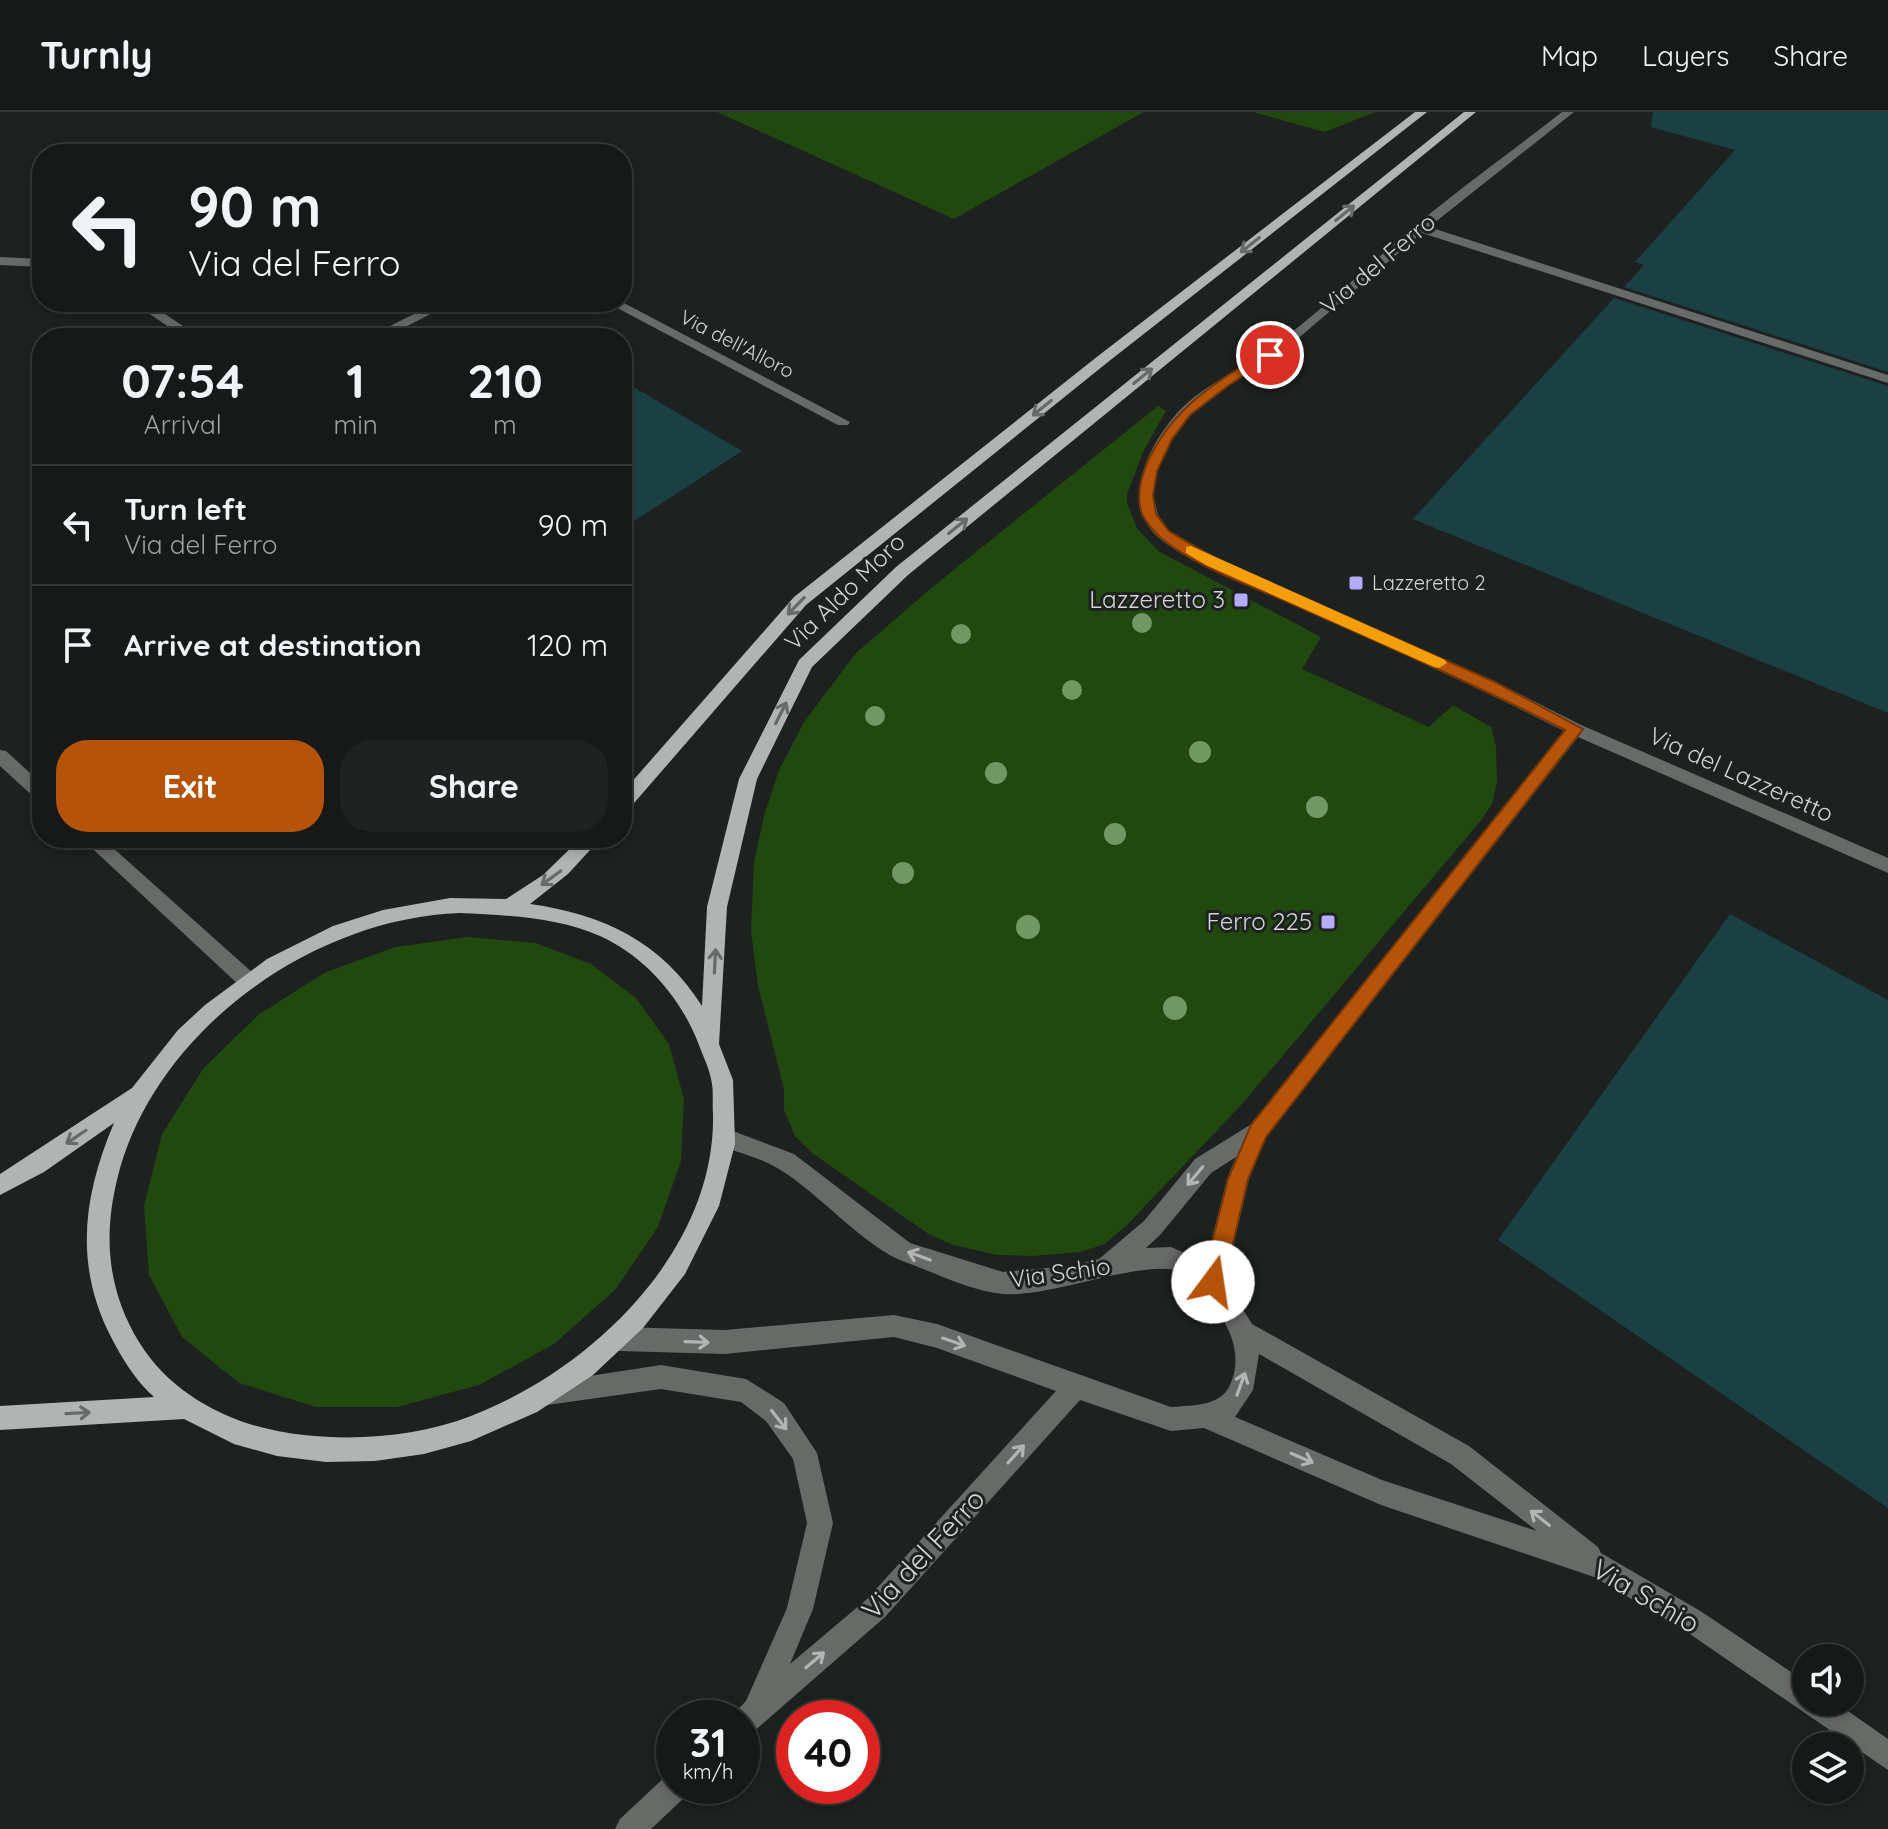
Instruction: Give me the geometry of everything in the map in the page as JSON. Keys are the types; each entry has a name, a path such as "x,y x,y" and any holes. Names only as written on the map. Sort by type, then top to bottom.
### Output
{"main road":[{"name":"Via Aldo Moro","path":"632,794 800,601 1103,359 1422,112"},
{"name":"Via Aldo Moro","path":"711,1039 717,907 748,779 805,664 902,571 1471,112"},
{"path":"503,908 556,877 583,848"},
{"name":"Via Aldo Moro","path":"456,904 503,908 594,925 644,953 683,991 711,1039 724,1086 725,1138 709,1206 674,1275 619,1339 547,1393 473,1429 395,1448 317,1451 245,1437 185,1407 134,1358 104,1296 96,1228 110,1159 140,1094 174,1049 247,980 288,956 371,920 456,904"},
{"name":"Via Aldo Moro","path":"0,1185 36,1165 140,1094"},
{"name":"Via Aldo Moro","path":"0,1418 185,1407"}],"street":[{"name":"Via del Ferro","path":"1569,112 1420,228 1270,355 1224,382 1186,412 1166,438 1150,471 1146,495 1150,515 1164,534 1211,562 1490,686 1575,729"},
{"path":"1420,228 1888,379"},
{"path":"0,261 32,263"},
{"path":"154,312 178,328"},
{"path":"394,328 427,312"},
{"name":"Via dell'Alloro","path":"631,312 843,422"},
{"path":"1213,1282 1238,1179 1258,1132 1575,729"},
{"name":"Via del Lazzeretto","path":"1575,729 1888,866"},
{"path":"0,756 32,785"},
{"path":"101,848 247,980"},
{"path":"1103,1269 1152,1228 1203,1166 1258,1132"},
{"name":"Via Schio","path":"619,1339 725,1342 894,1326 937,1336 1171,1419 1204,1416 1229,1407 1241,1390 1248,1360 1244,1332 1213,1282 1192,1265 1171,1258 1151,1257 1068,1277 1003,1283 903,1251 786,1161 725,1138"},
{"path":"1244,1332 1460,1455 1601,1566"},
{"name":"Via del Ferro","path":"547,1393 661,1377 746,1391 775,1412 804,1453 820,1523 800,1609 757,1700"},
{"name":"Via del Ferro","path":"760,1708 876,1608 1077,1386"},
{"name":"Via Schio","path":"1204,1416 1381,1492 1601,1566 1693,1621 1792,1688"},
{"path":"1831,1716 1888,1756"},
{"path":"630,1829 657,1804"}],"green space":[{"path":"717,112 1144,112 954,219"},
{"path":"1253,112 1376,112 1324,132"},
{"path":"1158,406 1166,411 1144,450 1127,494 1127,503 1137,528 1158,551 1321,637 1302,669 1429,727 1453,705 1491,727 1496,746 1497,782 1492,804 1482,819 1243,1103 1129,1223 1105,1244 1081,1252 997,1255 953,1245 927,1233 812,1153 795,1136 784,1110 784,1089 758,986 751,931 754,862 764,816 779,770 804,722 856,653 936,584"},
{"path":"468,937 536,943 591,964 636,998 669,1044 684,1099 681,1161 658,1227 615,1290 554,1344 479,1385 397,1407 316,1407 239,1383 182,1337 149,1275 144,1206 162,1134 203,1069 258,1015 324,973 395,947"}],"building":[{"path":"1653,112 1888,112 1888,372 1624,287 1644,265 1635,262 1735,150 1651,127"},
{"path":"1614,298 1888,386 1888,713 1413,519"},
{"path":"632,386 742,451 632,522"},
{"path":"1730,914 1888,1000 1888,1508 1498,1240"}],"slow traffic":[{"path":"1191,550 1211,562 1439,663"}],"place":[{"name":"Lazzeretto 2","path":"1356,583"},
{"name":"Lazzeretto 3","path":"1241,600"},
{"name":"Ferro 225","path":"1328,922"}],"route":[{"path":"1213,1282 1238,1179 1258,1132 1575,729 1490,686 1211,562 1164,534 1150,515 1146,495 1150,471 1166,438 1186,412 1224,382 1270,355"}]}
